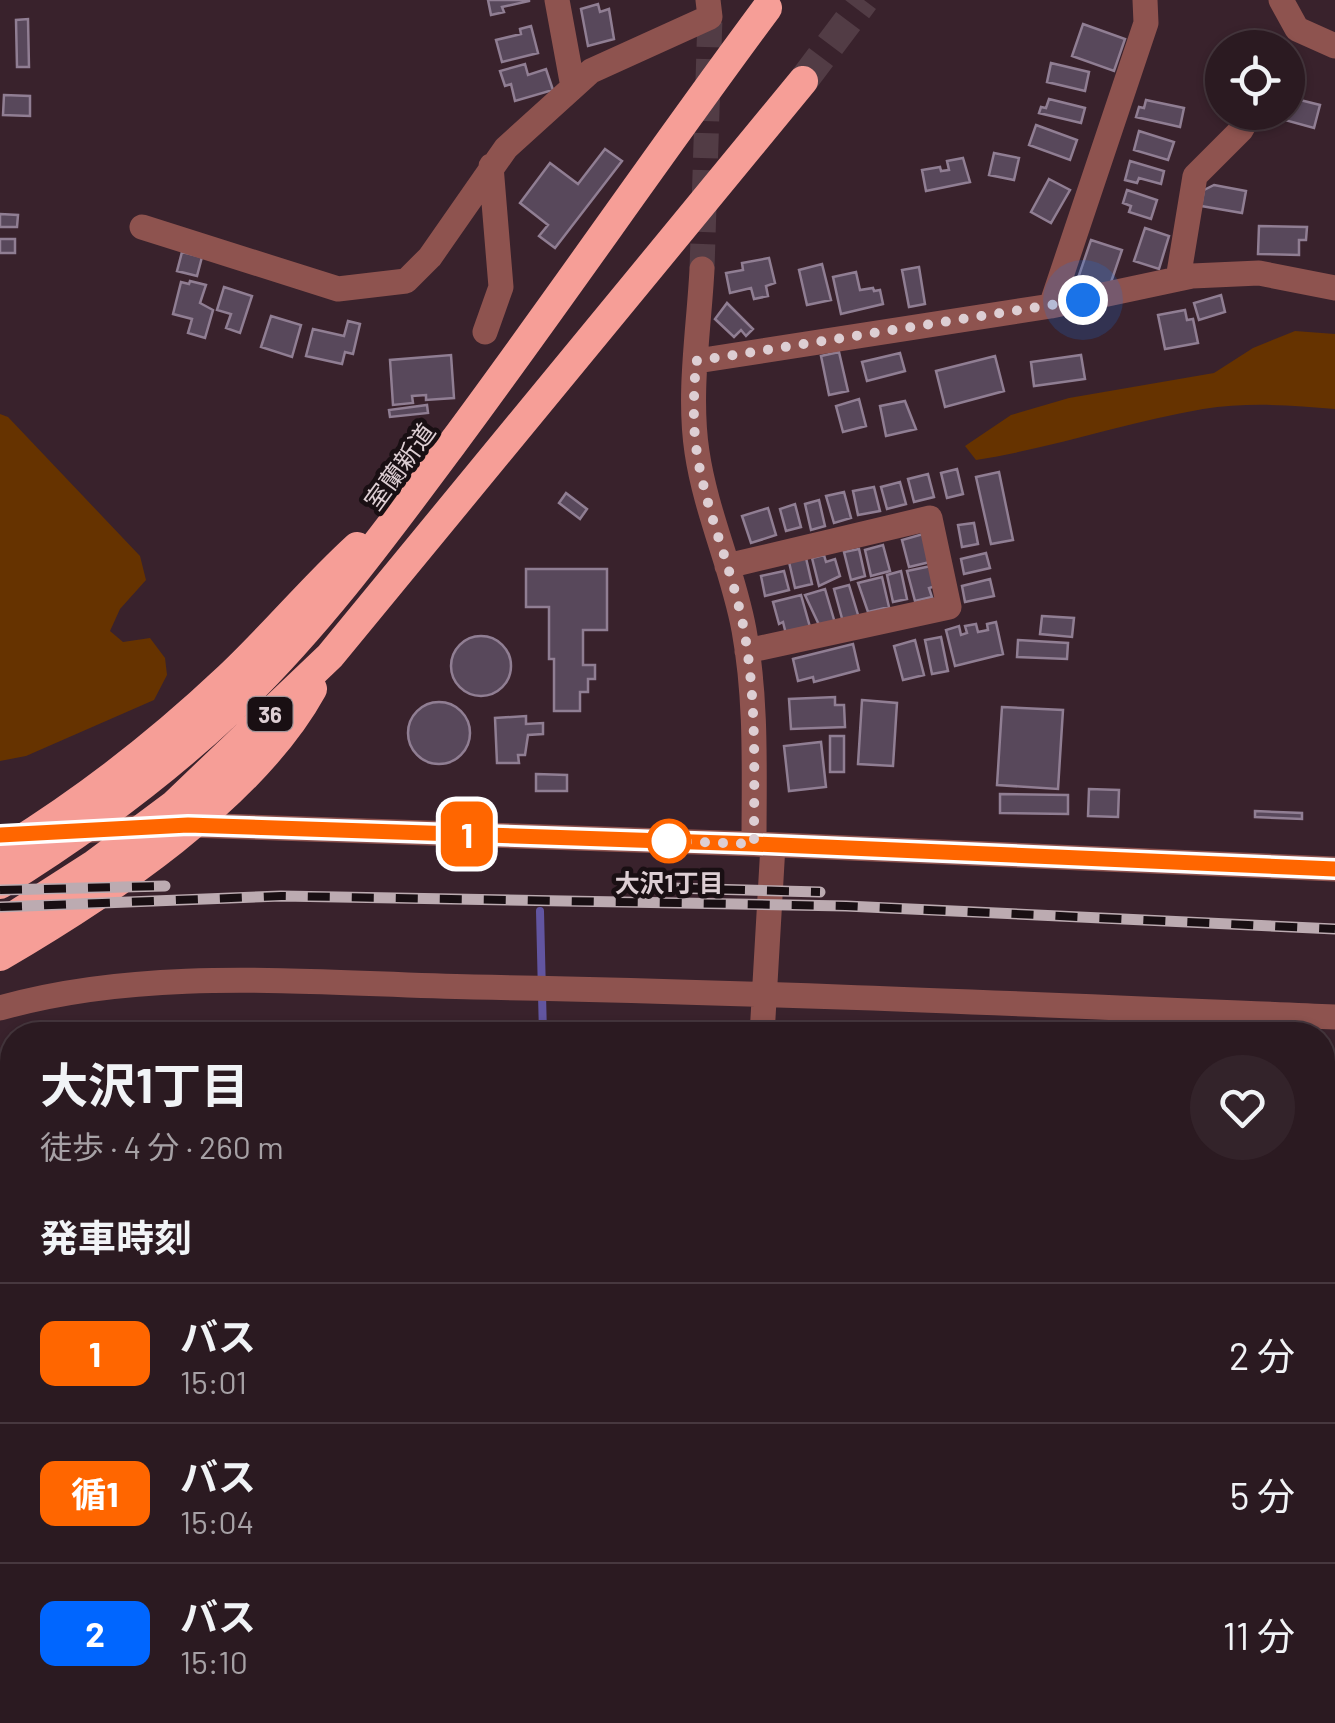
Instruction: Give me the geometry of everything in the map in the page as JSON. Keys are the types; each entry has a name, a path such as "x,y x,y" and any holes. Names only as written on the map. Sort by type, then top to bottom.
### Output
{"highway":[{"name":"室蘭新道","path":"0,884 139,790 230,710 309,628 379,544 767,8"},
{"name":"36","path":"0,925 95,864 174,805 330,656 803,81"},
{"path":"0,853 67,812 158,742 418,491"},
{"path":"0,956 64,919 175,840 260,760 296,716 330,656"}],"street":[{"path":"557,0 573,87"},
{"path":"142,227 338,288 406,282 430,257 506,148 590,71 710,17 708,0"},
{"path":"1052,306 1146,23 1145,0"},
{"path":"1281,0 1290,30"},
{"path":"1305,40 1335,46"},
{"path":"1178,279 1196,176 1241,130"},
{"path":"485,332 501,288 491,166"},
{"path":"702,269 694,401 696,452 747,652 763,845 762,1022"},
{"path":"696,361 1052,306 1178,279 1259,273 1335,288"},
{"path":"727,566 930,518 949,607 747,652"},
{"path":"0,835 188,825 1335,869"},
{"path":"0,1008 56,992 183,981 763,992 1335,1017"}],"shaded area":[{"path":"1295,331 1335,334 1335,409 1252,405 1203,409 976,460 965,446 1011,415 1069,398 1214,373 1253,348"},
{"path":"0,414 8,417 140,556 146,580 120,609 110,631 123,642 150,638 165,658 167,675 154,700 26,756 0,761"}],"building":[{"path":"488,0 529,1 502,7 504,12 491,15"},
{"path":"598,4 600,12 609,9 614,39 588,46 581,9"},
{"path":"28,19 29,67 17,67 16,20"},
{"path":"1083,24 1125,39 1114,71 1072,56"},
{"path":"531,26 538,53 502,62 496,40 521,34 520,29"},
{"path":"1051,63 1089,72 1085,91 1047,82"},
{"path":"525,64 528,75 546,69 553,90 515,101 511,84 505,86 500,71"},
{"path":"4,95 30,96 30,116 3,115"},
{"path":"1049,99 1085,108 1081,123 1039,113"},
{"path":"1146,100 1184,108 1180,127 1136,117"},
{"path":"1305,101 1320,105 1314,128 1305,126"},
{"path":"1036,125 1077,140 1070,160 1029,145"},
{"path":"1139,131 1174,142 1168,160 1134,150"},
{"path":"605,149 622,161 555,248 539,236 548,225 520,203 550,163 578,184"},
{"path":"994,153 1019,158 1014,180 989,175"},
{"path":"963,158 970,182 926,191 922,170 949,170 947,161"},
{"path":"1130,161 1164,171 1161,184 1139,178 1137,183 1125,180"},
{"path":"1049,179 1070,190 1051,223 1031,212"},
{"path":"1214,185 1246,191 1242,213 1201,206 1204,190"},
{"path":"1127,190 1157,200 1151,219 1129,212 1131,206 1123,203"},
{"path":"0,214 18,215 17,227 0,227"},
{"path":"1259,226 1307,227 1306,240 1299,240 1299,255 1258,254"},
{"path":"1145,228 1169,236 1159,269 1134,261"},
{"path":"0,239 15,239 15,253 0,253"},
{"path":"1091,240 1122,250 1109,288 1096,283 1092,292 1075,287"},
{"path":"182,252 202,257 197,276 177,271"},
{"path":"769,258 775,283 766,286 768,296 754,299 751,288 730,293 726,273 743,270 742,263"},
{"path":"822,264 831,300 807,305 799,270"},
{"path":"919,267 925,304 909,307 902,270"},
{"path":"856,272 860,290 880,290 883,304 841,314 833,277"},
{"path":"181,282 206,285 200,303 213,310 205,338 188,333 192,319 173,314"},
{"path":"224,287 252,296 240,333 226,328 231,314 217,310"},
{"path":"1221,295 1225,312 1199,320 1194,303"},
{"path":"727,303 753,329 746,336 741,330 734,337 715,319"},
{"path":"1185,310 1187,320 1193,319 1198,343 1165,349 1158,315"},
{"path":"271,316 301,325 292,357 261,347"},
{"path":"348,321 360,324 353,354 345,352 342,364 306,356 313,329 344,336"},
{"path":"839,352 848,391 829,395 821,356"},
{"path":"900,353 905,371 867,381 862,362"},
{"path":"451,355 454,398 426,400 426,395 412,396 413,403 393,405 390,360"},
{"path":"1081,355 1085,379 1034,386 1031,362"},
{"path":"995,356 1004,391 945,407 936,371"},
{"path":"859,399 866,426 843,432 836,406"},
{"path":"905,401 916,429 886,436 880,406"},
{"path":"427,405 428,413 390,417 389,410"},
{"path":"957,469 963,494 947,498 941,473"},
{"path":"999,472 1013,540 991,544 976,477"},
{"path":"928,474 934,497 914,502 908,479"},
{"path":"900,482 906,504 887,509 881,487"},
{"path":"874,487 880,511 858,515 853,491"},
{"path":"844,492 851,518 834,523 826,496"},
{"path":"566,493 587,509 580,519 559,503"},
{"path":"819,500 825,526 811,530 805,504"},
{"path":"795,504 801,527 786,531 780,509"},
{"path":"768,508 776,535 751,543 742,516"},
{"path":"974,523 978,544 962,547 958,525"},
{"path":"923,534 930,562 909,567 902,540"},
{"path":"883,545 890,571 871,576 865,550"},
{"path":"859,549 865,576 851,580 844,552"},
{"path":"986,553 990,568 964,574 961,559"},
{"path":"824,555 826,562 835,559 840,576 819,586 812,558"},
{"path":"806,558 812,584 795,588 789,562"},
{"path":"931,566 936,586 929,588 932,597 915,601 907,571"},
{"path":"526,569 607,569 607,630 583,630 583,665 595,665 595,679 588,679 588,692 580,692 580,711 554,711 549,607 526,607"},
{"path":"784,571 789,590 765,596 761,576"},
{"path":"901,571 907,599 893,602 887,575"},
{"path":"882,577 889,607 868,612 858,583"},
{"path":"990,579 994,596 965,602 962,586"},
{"path":"849,585 859,618 843,622 834,589"},
{"path":"825,589 835,623 820,627 805,595"},
{"path":"801,595 810,627 786,634 773,602"},
{"path":"1042,616 1074,618 1072,637 1040,634"},
{"path":"996,622 1003,654 955,666 946,630 959,626 961,635 967,633 965,626 976,624 978,632 988,630 987,624"},
{"path":"481,636 502,645 511,666 502,687 481,696 460,687 451,666 460,645"},
{"path":"941,637 948,671 932,674 925,640"},
{"path":"915,640 924,675 903,680 894,646"},
{"path":"1018,640 1068,643 1067,659 1017,657"},
{"path":"853,644 859,670 814,682 813,677 798,681 793,659"},
{"path":"835,697 835,705 844,705 845,727 791,729 789,699"},
{"path":"862,700 897,703 893,766 858,764"},
{"path":"439,702 461,711 470,733 461,755 439,764 417,755 408,733 417,711"},
{"path":"1002,707 1063,710 1058,789 997,785"},
{"path":"526,716 526,724 543,723 543,734 528,735 525,755 518,755 519,763 497,763 495,718"},
{"path":"830,736 844,736 844,772 830,772"},
{"path":"821,742 826,787 789,791 784,746"},
{"path":"536,774 567,775 567,791 536,791"},
{"path":"1089,789 1119,790 1118,817 1088,816"},
{"path":"1000,794 1068,795 1068,814 1000,813"},
{"path":"1255,811 1302,813 1302,819 1255,817"}],"waterway":[{"path":"540,911 543,1022"}],"tunnel":[{"path":"803,81 864,0"},
{"path":"702,269 710,17"}],"railway":[{"path":"0,890 165,886"},
{"path":"635,887 820,892"},
{"path":"0,907 281,896 846,906 1335,929"}],"bus line":[{"name":"1","path":"0,835 188,825 1335,869"}],"place":[{"name":"大沢1丁目","path":"669,841"}],"route":[{"path":"669,841 754,844 750,668 743,626 696,452 696,361 1083,300"}]}
